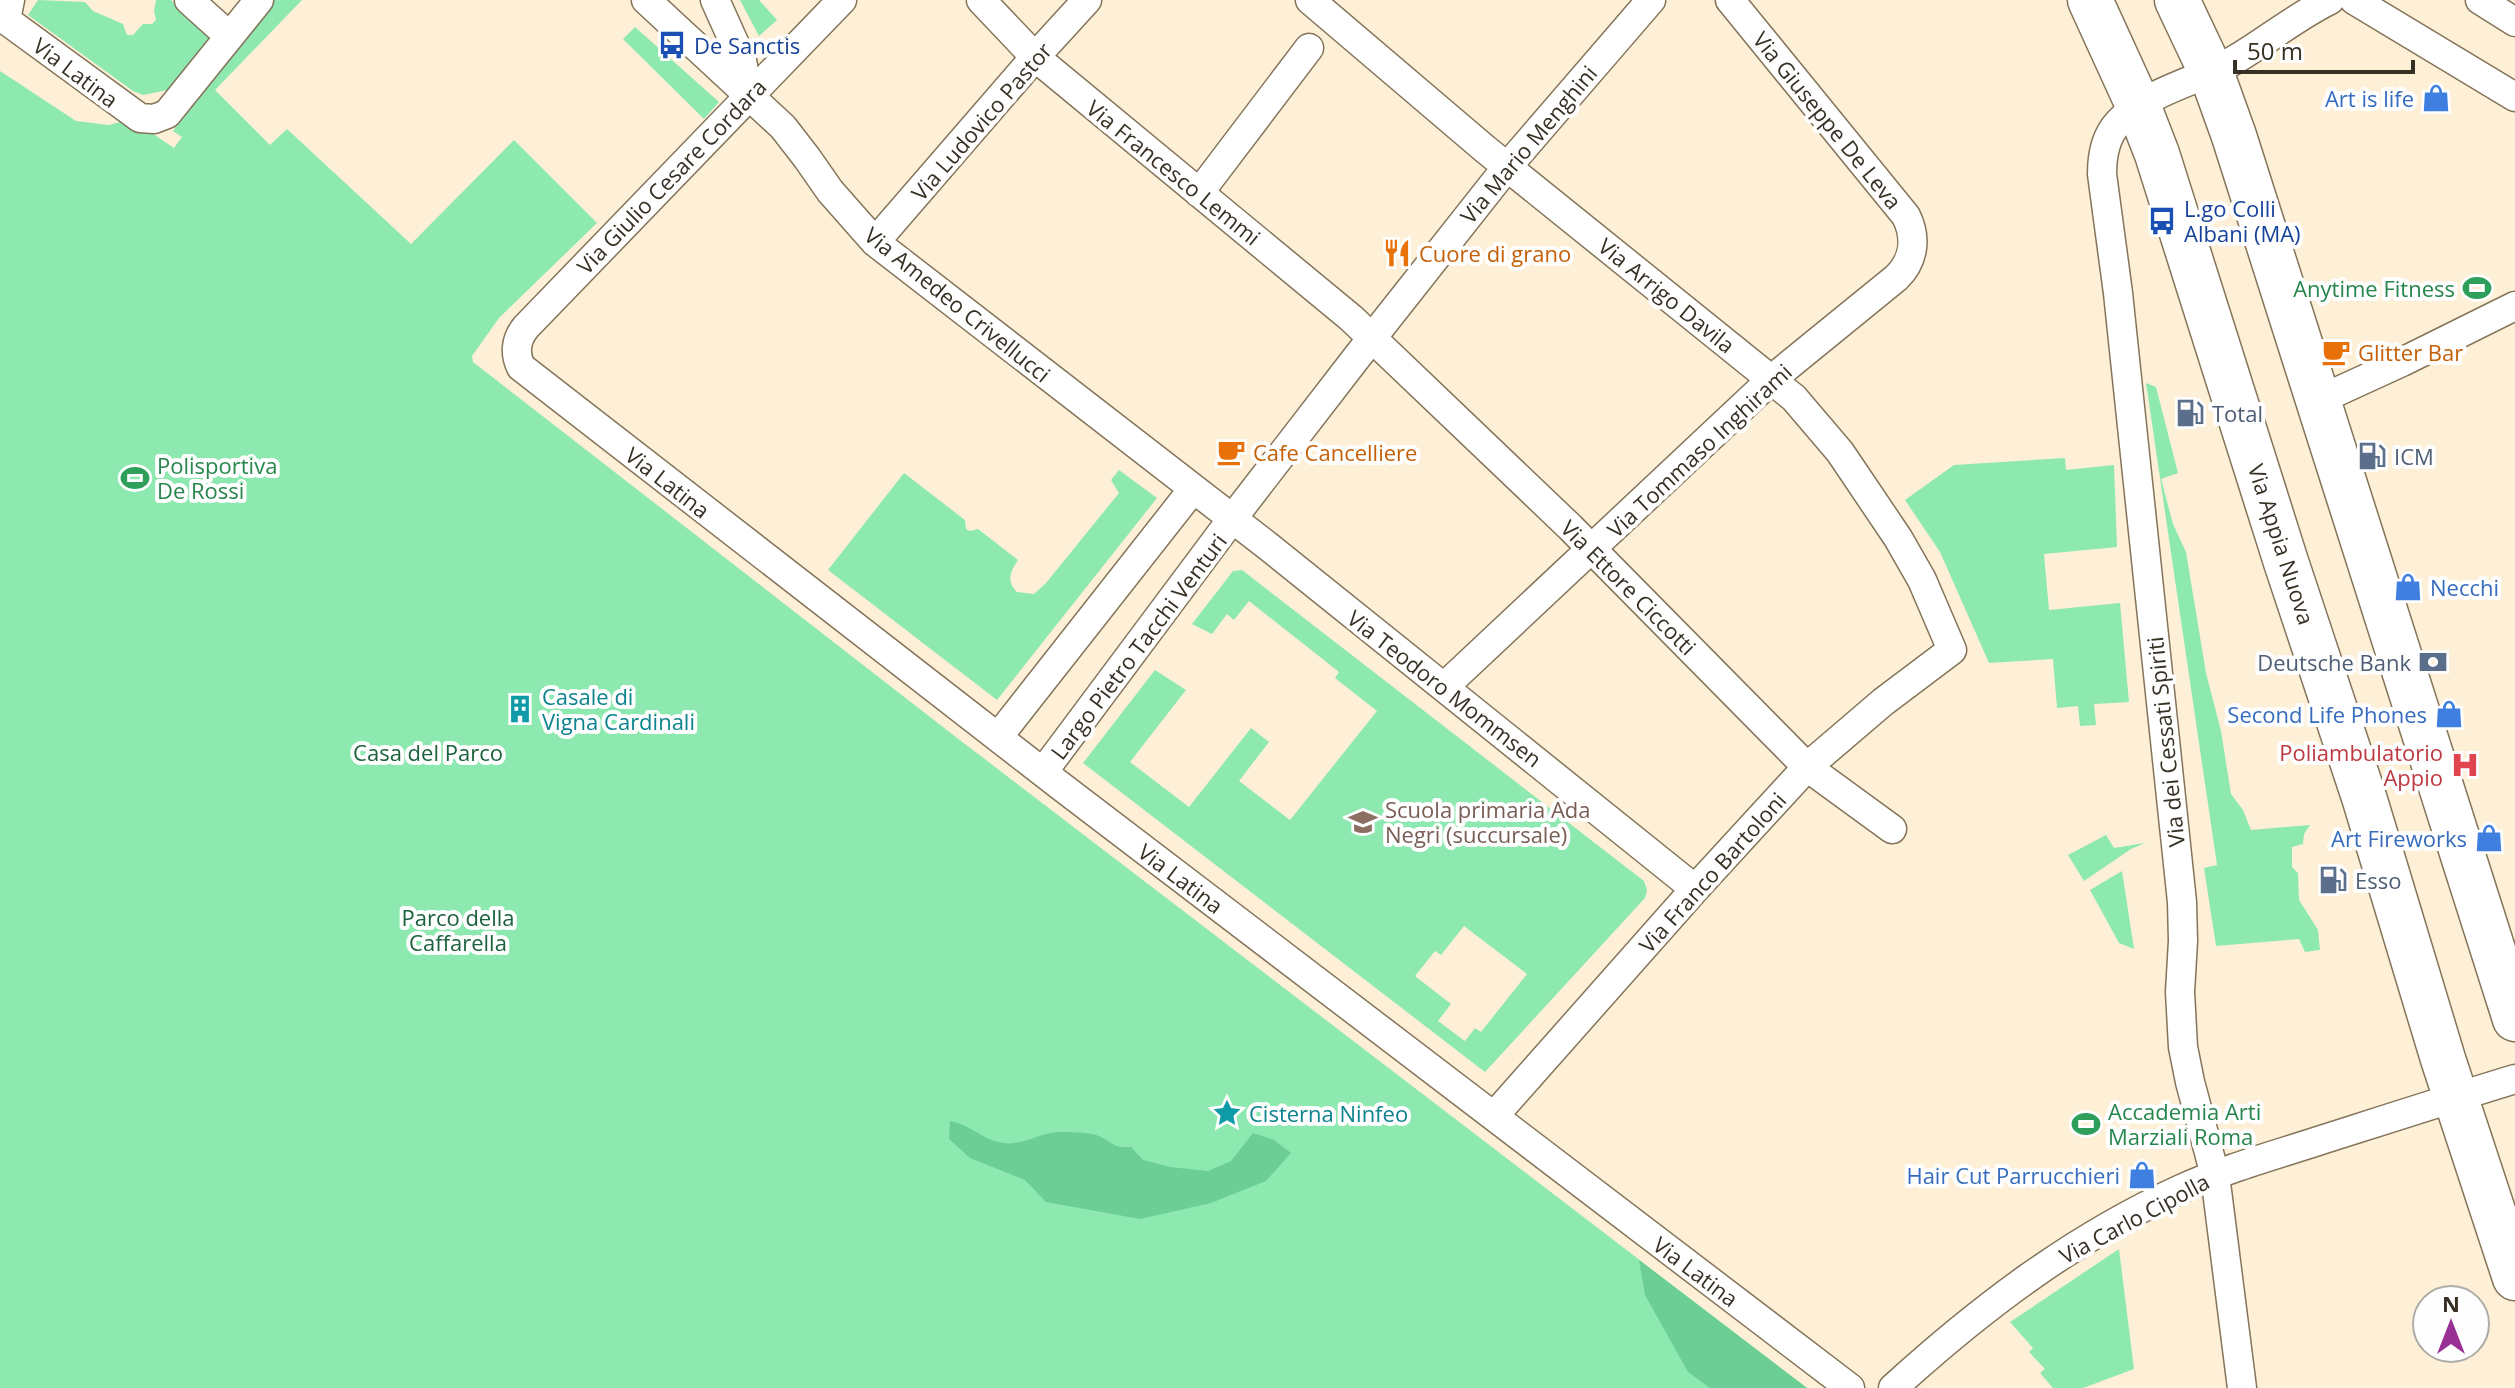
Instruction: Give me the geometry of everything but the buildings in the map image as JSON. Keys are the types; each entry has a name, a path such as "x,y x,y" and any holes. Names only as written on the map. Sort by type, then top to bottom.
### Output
{"main road":[{"name":"Via Appia Nuova","path":"2090,0 2138,105 2162,168 2515,1278"},
{"path":"2177,0 2211,72 2232,129 2515,1019"}],"street":[{"path":"189,0 229,36 259,0"},
{"name":"Via Amedeo Crivellucci","path":"646,0 783,127 830,191 875,242 1193,489"},
{"path":"715,0 742,60 748,95"},
{"name":"Via Giulio Cesare Cordara","path":"518,360 517,345 521,332 842,0"},
{"name":"Via Francesco Lemmi","path":"981,0 1035,57 1372,338"},
{"name":"Via Ludovico Pastor","path":"875,242 1087,0"},
{"name":"Via Arrigo Davila","path":"1310,0 1507,167 1772,379 1826,434 1881,512 1922,580 1952,650"},
{"name":"Via Mario Menghini","path":"1232,519 1507,167 1651,0"},
{"name":"Via Giuseppe De Leva","path":"1730,0 1906,216 1911,228 1912,246"},
{"path":"2138,105 2211,72 2330,0"},
{"path":"2354,0 2515,97"},
{"path":"2480,0 2515,22"},
{"name":"Via Latina","path":"8,10 140,118 161,118 167,114 229,36"},
{"path":"1199,193 1309,48"},
{"name":"Via dei Cessati Spiriti","path":"2138,105 2118,123 2109,137 2102,174 2178,851 2183,917 2182,1038 2190,1082 2215,1175 2242,1388"},
{"name":"Via Tommaso Inghirami","path":"1445,686 1772,379 1896,278 1908,264 1912,246"},
{"path":"2319,400 2515,306"},
{"name":"Via Ettore Ciccotti","path":"1372,338 1591,549 1807,767 1892,829"},
{"name":"Via Latina","path":"518,360 521,367 541,383 1043,772 1850,1388"},
{"path":"998,737 1193,489"},
{"name":"Via Teodoro Mommsen","path":"1193,489 1445,686 1695,889"},
{"name":"Largo Pietro Tacchi Venturi","path":"1043,772 1232,519"},
{"name":"Via Franco Bartoloni","path":"1494,1116 1807,767 1883,702 1952,650"},
{"name":"Via Carlo Cipolla","path":"1893,1388 1992,1303 2052,1260 2153,1203 2215,1175 2515,1079"}],"green space":[{"path":"38,0 85,2 93,11 123,24 127,35 133,35 143,24 152,24 156,20 156,0 171,0 211,39 168,90 143,95 133,91 28,15"},
{"name":"Parco della Caffarella","path":"274,0 302,0 215,90 270,145 287,129 411,244 514,140 597,223 499,318 472,356 473,362 952,734 1807,1388 0,1388 0,71 76,121 109,125 131,119 174,148 182,137 173,131 199,93"},
{"path":"740,0 759,0 777,20 759,36"},
{"path":"635,27 719,102 704,119 623,39"},
{"path":"2146,383 2156,387 2178,473 2161,479 2173,524 2186,552 2206,673 2221,731 2231,794 2243,810 2251,830 2310,825 2304,834 2303,844 2292,847 2292,867 2298,873 2299,900 2318,930 2320,950 2305,952 2299,939 2216,946 2204,868 2217,865"},
{"path":"2065,458 2066,470 2114,465 2117,547 2044,554 2049,610 2120,603 2129,702 2094,704 2096,725 2080,726 2078,706 2057,708 2053,659 1989,663 1940,552 1905,500 1954,465"},
{"path":"1119,470 1157,498 997,700 828,570 904,473 965,520 966,529 978,529 1018,560 1011,572 1011,584 1017,592 1034,594 1119,493 1111,480"},
{"name":"Scuola primaria Ada Negri (succursale)","path":"1242,570 1644,881 1647,890 1645,898 1485,1072 1083,763 1155,670 1186,690 1130,762 1189,807 1251,728 1269,742 1239,781 1290,820 1377,711 1335,678 1339,672 1249,601 1234,620 1227,614 1212,634 1192,624 1233,571","holes":["1464,926 1527,974 1481,1032 1475,1028 1465,1041 1438,1021 1451,1004 1415,976 1435,951 1441,955"]},
{"path":"2106,835 2114,848 2145,843 2084,881 2068,855"},
{"path":"2122,871 2134,949 2119,943 2090,890"},
{"path":"950,1121 1003,1143 1017,1143 1058,1132 1092,1134 1115,1145 1131,1147 1143,1160 1208,1171 1231,1161 1253,1133 1274,1140 1291,1153 1266,1181 1211,1203 1140,1219 1046,1202 1025,1180 970,1158 949,1139"},
{"path":"2119,1249 2134,1369 2083,1388 2053,1388 2040,1373 2045,1369 2029,1352 2033,1348 2010,1322"},
{"path":"1639,1260 1807,1388 1710,1388 1688,1372 1645,1295"}],"place":[{"name":"De Sanctis","path":"672,45"},
{"name":"Art is life","path":"2436,98"},
{"name":"L.go Colli Albani (MA)","path":"2162,221"},
{"name":"Cuore di grano","path":"1397,253"},
{"name":"Anytime Fitness","path":"2477,288"},
{"name":"Glitter Bar","path":"2336,352"},
{"name":"Total","path":"2190,413"},
{"name":"Cafe Cancelliere","path":"1231,452"},
{"name":"ICM","path":"2372,456"},
{"name":"Polisportiva De Rossi","path":"135,478"},
{"name":"Necchi","path":"2408,587"},
{"name":"Deutsche Bank","path":"2433,662"},
{"name":"Casale di Vigna Cardinali","path":"520,709"},
{"name":"Second Life Phones","path":"2449,714"},
{"name":"Poliambulatorio Appio","path":"2465,765"},
{"name":"Scuola primaria Ada Negri (succursale)","path":"1363,822"},
{"name":"Art Fireworks","path":"2489,838"},
{"name":"Esso","path":"2333,880"},
{"name":"Cisterna Ninfeo","path":"1227,1113"},
{"name":"Accademia Arti Marziali Roma","path":"2086,1124"},
{"name":"Hair Cut Parrucchieri","path":"2142,1175"}],"park label":[{"name":"Casa del Parco","path":"428,752"}]}
